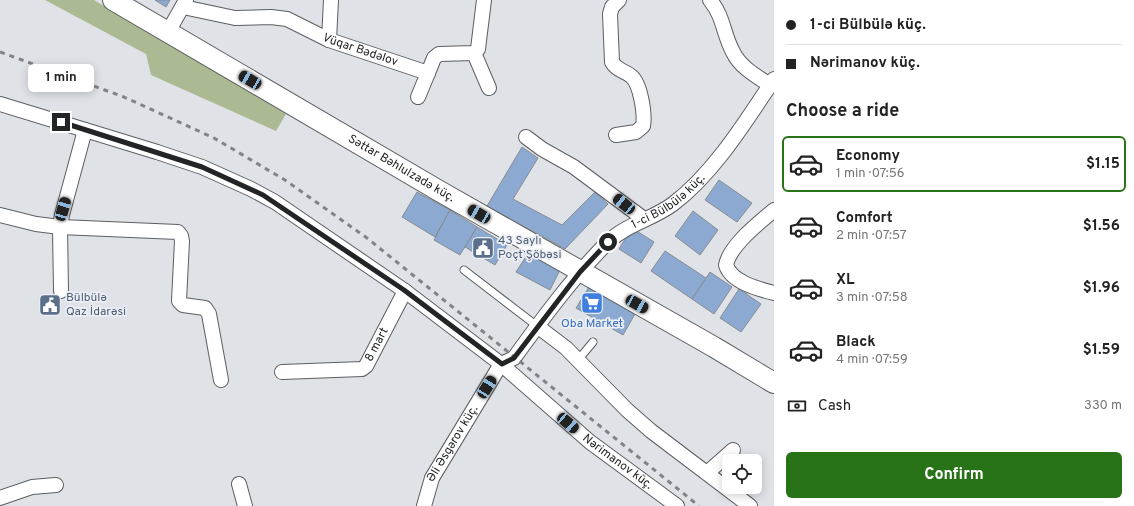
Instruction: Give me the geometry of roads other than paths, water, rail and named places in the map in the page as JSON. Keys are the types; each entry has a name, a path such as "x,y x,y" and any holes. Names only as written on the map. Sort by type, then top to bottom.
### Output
{"main road":[{"name":"Səttar Bəhlulzadə küç.","path":"114,0 580,272 714,347 774,383"}],"street":[{"path":"328,40 331,0"},
{"path":"474,54 478,49 480,42 484,0"},
{"path":"616,135 636,132 643,126 645,116 638,86 632,77 616,69 612,62 610,14 612,7 619,0"},
{"path":"710,0 723,20 733,53 744,67 772,82"},
{"path":"168,32 184,4"},
{"name":"Vüqar Bədəlov","path":"184,4 235,18 271,16 287,20 328,40 428,73"},
{"path":"418,97 434,58 439,54 474,54"},
{"path":"474,54 490,88"},
{"name":"1-ci Bülbülə küç.","path":"502,364 514,358 537,326 580,272 619,233 662,211 688,191 711,166 772,82"},
{"name":"Nərimanov küç.","path":"0,104 202,167 251,189 275,202 404,290 502,364 590,442 677,506"},
{"path":"61,291 60,227 63,209 85,130"},
{"path":"526,137 542,149 585,175 644,219"},
{"path":"774,210 739,243 728,256 726,264 733,276 752,287 774,294"},
{"path":"0,215 36,224 60,227 178,232 181,236 179,301 183,305 205,308 209,314 222,380"},
{"name":"8 mart","path":"282,372 362,369 366,366 404,290"},
{"path":"537,326 578,360 627,410 673,449 750,506"},
{"name":"Əli Əsgərov küç.","path":"424,506 432,478 502,364"},
{"path":"707,473 733,450"},
{"path":"239,484 245,506"},
{"path":"0,498 32,487 56,485"}],"lane":[{"path":"464,270 537,326"},
{"path":"578,360 593,342"}],"railway":[{"path":"0,52 124,97 214,138 285,180 367,238 699,506"}],"place":[{"name":"43 Saylı Poçt Şöbəsi","path":"483,248"},
{"name":"Oba Market","path":"592,303"},
{"name":"Bülbülə Qaz İdarəsi","path":"50,305"}]}
